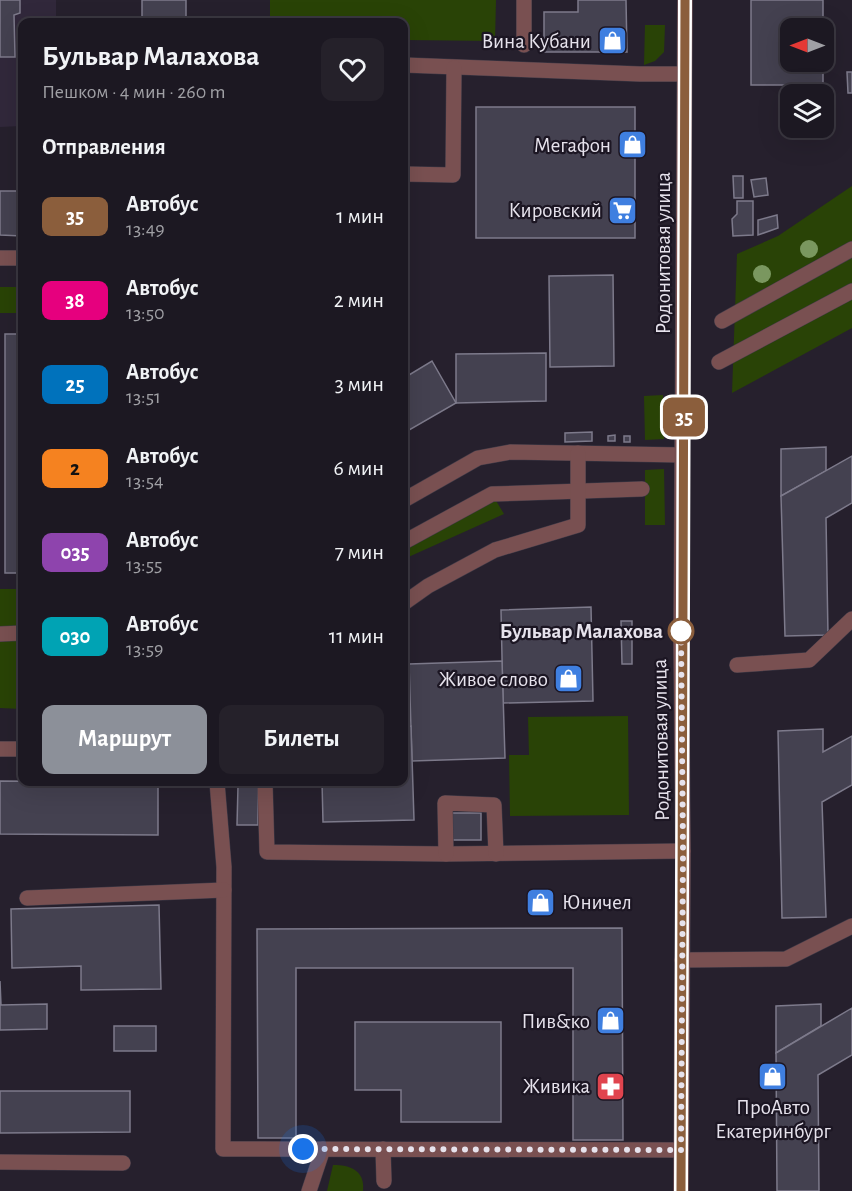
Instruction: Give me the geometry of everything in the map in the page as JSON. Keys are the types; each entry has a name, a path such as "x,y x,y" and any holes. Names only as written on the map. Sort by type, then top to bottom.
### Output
{"street":[{"path":"524,0 524,45"},
{"name":"Родонитовая улица","path":"681,1191 685,0"},
{"path":"408,65 684,74"},
{"path":"408,174 453,175 454,68"},
{"path":"722,321 852,249"},
{"path":"0,258 18,258"},
{"path":"719,362 852,291"},
{"path":"408,498 478,458 510,452 682,455"},
{"path":"408,600 428,586 495,550 578,525 578,453"},
{"path":"408,540 492,494 642,489"},
{"path":"737,665 810,660 852,619"},
{"path":"0,634 18,633"},
{"path":"0,749 18,749"},
{"path":"218,786 224,890 223,1149 681,1150"},
{"path":"265,786 267,852 496,854 683,851"},
{"path":"446,854 445,803 494,805 496,854"},
{"path":"27,898 224,890"},
{"path":"682,960 786,959 852,926"},
{"path":"309,1191 323,1149"},
{"path":"383,1149 384,1181"},
{"path":"0,1162 123,1163"}],"shaded area":[{"path":"0,0 56,0 56,18 18,18 18,126 0,127"}],"green space":[{"path":"270,0 496,0 495,41 408,40 408,18 270,18"},
{"path":"645,25 665,25 664,52 655,61 644,65"},
{"path":"852,186 852,328 732,393 737,254 778,236"},
{"path":"0,287 18,287 18,313 0,313"},
{"path":"663,395 664,439 645,440 644,396"},
{"path":"664,469 665,525 645,525 645,470"},
{"path":"492,494 504,514 408,557 408,538"},
{"path":"0,589 18,589 18,709 0,708"},
{"path":"628,716 629,815 510,816 509,755 529,755 528,717"},
{"path":"333,1165 355,1170 362,1178 363,1191 327,1191"}],"building":[{"path":"0,0 20,0 20,13 14,15 15,57 0,57"},
{"path":"142,0 186,0 186,18 142,18"},
{"path":"578,0 626,0 627,52 544,52 544,12 578,12"},
{"path":"751,0 823,0 823,18 780,18 780,72 823,72 823,84 751,85"},
{"path":"847,72 852,72 852,93 848,93"},
{"path":"476,107 635,107 635,238 476,238"},
{"path":"733,176 743,176 743,198 734,198"},
{"path":"766,178 768,195 754,197 751,180"},
{"path":"0,191 18,191 18,236 0,235"},
{"path":"737,201 753,201 753,235 733,236 732,219 737,214"},
{"path":"777,215 778,228 758,235 758,220"},
{"path":"613,275 614,366 550,367 549,276"},
{"path":"5,334 18,334 18,573 5,573"},
{"path":"546,353 546,401 456,403 456,354"},
{"path":"432,361 456,403 408,431 408,376"},
{"path":"592,432 592,441 565,442 565,433"},
{"path":"615,435 615,441 608,441 608,436"},
{"path":"624,436 630,436 630,442 624,442"},
{"path":"826,447 826,471 781,496 781,449"},
{"path":"852,456 852,503 826,518 828,635 785,636 781,496"},
{"path":"591,607 593,701 503,703 501,610"},
{"path":"621,621 632,621 632,664 622,664"},
{"path":"502,661 505,758 412,761 409,664"},
{"path":"408,726 411,726 414,820 323,822 322,786 408,786"},
{"path":"823,729 823,752 852,736 852,785 822,802 826,917 782,918 778,731"},
{"path":"0,781 18,781 18,786 158,786 158,835 0,834"},
{"path":"238,786 258,787 258,825 237,825"},
{"path":"450,813 481,813 481,840 450,840"},
{"path":"159,905 161,989 81,990 81,966 12,968 11,909"},
{"path":"622,928 623,1140 573,1140 573,968 296,968 296,1138 258,1138 257,929"},
{"path":"0,981 1,1005 47,1004 47,1029 0,1030"},
{"path":"821,1004 821,1026 776,1053 776,1006"},
{"path":"852,1008 852,1055 818,1075 819,1191 777,1191 776,1053"},
{"path":"355,1022 501,1022 501,1122 401,1122 401,1090 355,1090"},
{"path":"114,1026 156,1026 156,1051 114,1051"},
{"path":"0,1091 130,1091 130,1132 0,1133"}],"bus line":[{"name":"35","path":"681,1191 683,851 681,597 684,421 685,0"}],"place":[{"name":"Вина Кубани","path":"612,41"},
{"name":"Мегафон","path":"632,145"},
{"name":"Кировский","path":"623,210"},
{"name":"Бульвар Малахова","path":"681,631"},
{"name":"Живое слово","path":"569,679"},
{"name":"Юничел","path":"541,902"},
{"name":"Пив&ко","path":"611,1021"},
{"name":"ПроАвто Екатеринбург","path":"773,1076"},
{"name":"Живика","path":"611,1086"}],"route":[{"path":"303,1149 681,1150 683,851 681,631"}]}
